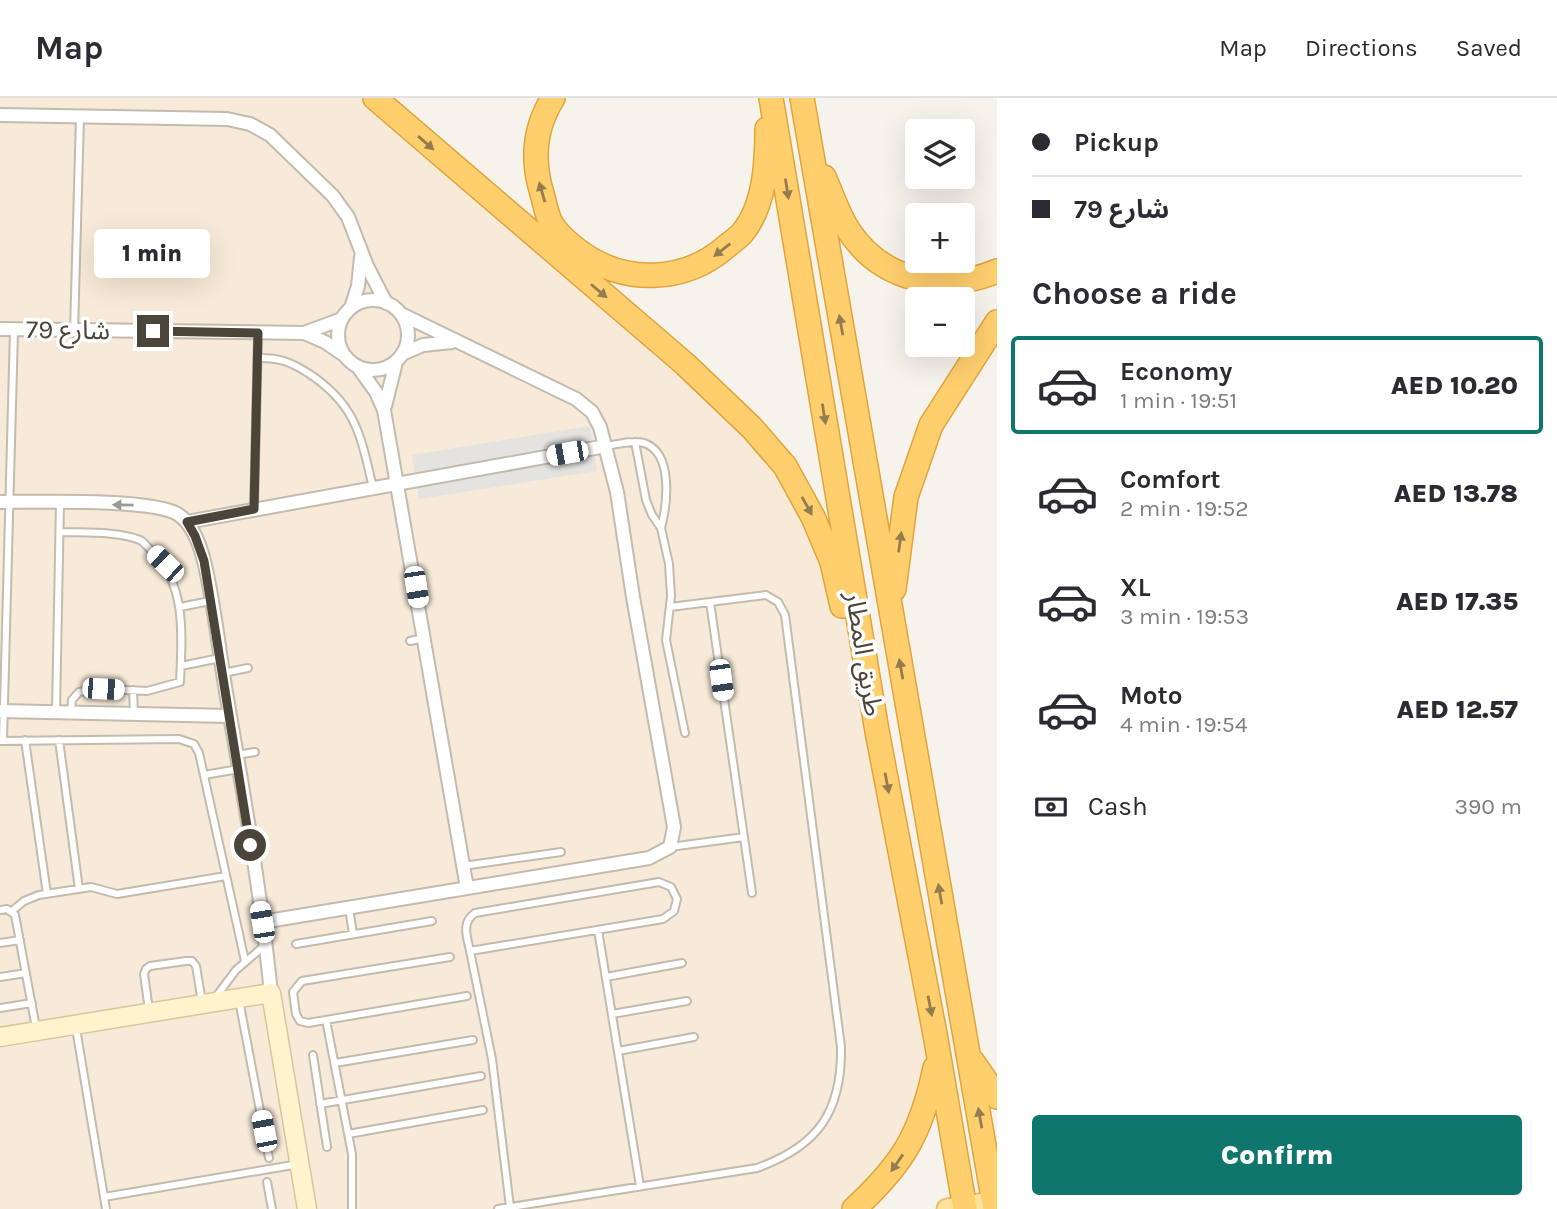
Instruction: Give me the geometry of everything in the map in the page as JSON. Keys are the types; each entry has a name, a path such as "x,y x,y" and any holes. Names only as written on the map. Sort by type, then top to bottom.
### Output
{"highway":[{"path":"375,98 685,364 752,428 785,466 813,517 832,562 864,693 877,731"},
{"path":"553,98 538,133 534,167 551,222 568,243 589,258 615,269 644,276 695,269 721,252 744,232 757,205 764,174 769,98"},
{"name":"طريق المطار","path":"769,98 877,731 938,1055 959,1208"},
{"name":"طريق المطار","path":"802,98 996,1204"},
{"path":"809,145 848,229 866,253 888,269 934,282 960,282 997,271"},
{"path":"891,610 906,497 931,425 997,322"},
{"path":"854,1209 885,1181 910,1145 928,1104 938,1055"},
{"path":"969,1057 997,1097"}],"main road":[{"path":"959,1208 996,1204"}],"street":[{"path":"0,115 227,119 260,129 279,143 334,196 354,229 361,253 386,303"},
{"path":"361,253 358,286 351,308 342,319 338,337 344,355 358,367 376,391 384,410 425,638 433,724 467,888"},
{"path":"262,922 649,858 670,846 674,827 617,492 606,446 592,412 576,399 456,342 401,314 386,303 372,300 351,308"},
{"path":"384,410 388,386 406,346 408,330 401,314"},
{"name":"شارع 79","path":"0,329 304,333 342,319"},
{"name":"شارع 79","path":"304,333 325,342 344,355"},
{"path":"358,367 382,369 422,345 456,342"},
{"path":"187,522 606,446"},
{"path":"5,502 148,505 177,513 187,522 195,536 204,561 239,769 271,993 307,1209"},
{"path":"1,711 230,716"},
{"path":"0,1037 271,993"}],"lane":[{"path":"74,331 80,117"},
{"path":"14,329 5,502 1,741 184,740 197,748 245,961"},
{"path":"254,509 258,333"},
{"path":"257,358 276,358 295,364 340,398 356,423 373,488"},
{"path":"635,442 648,508 661,528 671,574 667,649 685,733"},
{"path":"606,446 635,442 650,446 656,451 664,466 666,500 661,528"},
{"path":"56,712 61,503"},
{"path":"60,533 104,533 141,541 165,564 180,600 180,682 147,691 103,689 79,692 72,700 71,713"},
{"path":"498,1209 757,1168 782,1159 805,1144 822,1124 835,1100 841,1074 841,1047 785,615 778,602 766,595 670,607"},
{"path":"180,607 210,601"},
{"path":"710,602 752,893"},
{"path":"410,641 425,638"},
{"path":"181,666 220,658"},
{"path":"223,673 248,668"},
{"path":"134,690 134,714"},
{"path":"25,740 47,894"},
{"path":"60,740 79,889"},
{"path":"236,755 255,752"},
{"path":"204,775 239,769"},
{"path":"670,846 744,837"},
{"path":"463,866 561,852"},
{"path":"0,910 12,911 24,901 47,894 91,887 117,894 226,876"},
{"path":"470,951 669,916 677,905 675,892 671,887 659,882 475,913 467,920 470,951 492,1059 510,1207"},
{"path":"349,908 353,934"},
{"path":"12,911 15,915 37,1030"},
{"path":"296,944 432,921"},
{"path":"598,930 640,1186"},
{"path":"0,943 20,940"},
{"path":"207,1003 245,961 266,945"},
{"path":"450,957 298,983 293,992 298,1018 304,1023 467,996"},
{"path":"150,1012 144,974 150,966 192,961 207,1003"},
{"path":"606,977 682,963"},
{"path":"0,977 26,973"},
{"path":"239,998 269,1158"},
{"path":"612,1014 687,1000"},
{"path":"0,1008 32,1003"},
{"path":"327,1020 354,1174 352,1209"},
{"path":"76,1024 107,1209"},
{"path":"618,1051 694,1037"},
{"path":"335,1063 473,1040"},
{"path":"313,1055 327,1147"},
{"path":"320,1104 481,1076"},
{"path":"348,1134 483,1110"},
{"path":"104,1197 299,1164"},
{"path":"268,1182 272,1209"}],"shaded area":[{"path":"0,98 375,98 752,428 832,562 864,693 935,1034 928,1104 854,1209 0,1209"},
{"path":"590,426 597,471 419,499 412,455"}],"route":[{"path":"153,331 258,333 254,509 187,522 204,561 250,845"}]}
